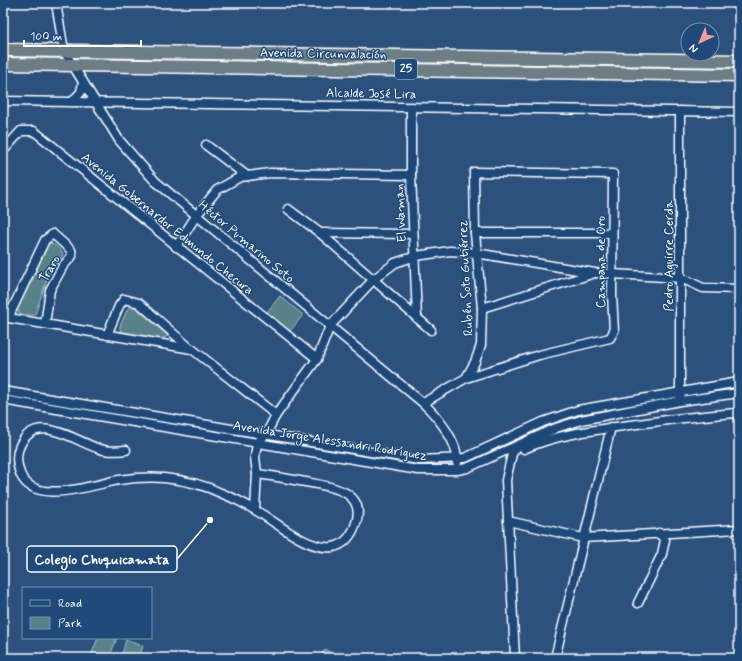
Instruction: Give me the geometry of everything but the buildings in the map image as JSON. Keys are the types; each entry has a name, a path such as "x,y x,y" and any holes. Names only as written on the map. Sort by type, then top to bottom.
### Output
{"highway":[{"name":"Avenida Circunvalación","path":"3,50 739,61"},
{"name":"Avenida Circunvalación","path":"3,64 739,75"}],"street":[{"name":"Héctor Pumarino Soto","path":"56,3 64,51 119,140 156,181 196,216 423,403 438,418 455,448 458,458 457,470"},
{"path":"72,102 78,96 83,82"},
{"name":"Alcalde José Lira","path":"3,101 739,112"},
{"name":"El Waman","path":"411,107 411,175 413,234 416,256 417,318"},
{"name":"Pedro Aguirre Cerda","path":"680,111 680,401"},
{"name":"Avenida Gobernardor Edmundo Checura","path":"3,151 21,131 34,131 176,247 317,359"},
{"path":"206,145 247,176"},
{"name":"Campana de Oro","path":"466,378 539,355 610,338 614,331 612,233 614,174 474,172"},
{"name":"Rubén Soto Gutiérrez","path":"466,378 482,345 482,308 475,233 474,172"},
{"path":"176,247 196,216 217,190 240,177 270,173 411,175"},
{"path":"288,209 320,233 431,330"},
{"path":"320,233 413,234"},
{"path":"475,233 612,233"},
{"name":"Traro","path":"5,318 44,240 53,234 71,250 72,256 63,266 50,290 45,324"},
{"path":"255,510 257,474 255,457 258,443 266,434 276,415 317,359 330,326 374,279 395,263 416,256 450,251 476,253 595,273 681,278 703,288 739,289"},
{"path":"482,308 595,273"},
{"path":"107,335 119,306 124,299 139,303 192,349 276,415"},
{"path":"5,318 192,349"},
{"path":"423,403 466,378"},
{"name":"Avenida Jorge Alessandri Rodríguez","path":"3,400 266,434 419,460 465,458 543,422 578,410 739,382"},
{"name":"Avenida Jorge Alessandri Rodríguez","path":"3,391 258,443 418,470 457,470 467,468 514,451 556,428 581,420 680,401 739,393"},
{"path":"516,658 506,480 514,451 569,435 611,427 704,414 739,414"},
{"path":"555,658 611,427"},
{"path":"126,450 101,449 64,433 45,429 32,432 21,442 17,453 20,475 30,486 39,490 55,492 117,480 163,478 198,484 223,494 255,510 302,540 318,546 332,547 342,544 352,534 357,521 358,509 354,500 344,492 327,485 257,474"},
{"path":"508,521 584,538 739,529"},
{"path":"638,603 662,554 665,540 659,533"}],"green space":[{"path":"50,243 58,248 63,255 48,276 35,315 24,315 19,313 17,307 33,279 46,245"},
{"path":"280,296 303,315 290,331 267,312"},
{"path":"135,307 168,336 162,339 123,332 120,330 120,326 128,308"},
{"path":"98,639 117,639 109,658 90,658"},
{"path":"126,640 143,646 139,658 121,658"},
{"path":"326,649 336,658 318,658"}],"place":[{"name":"Colegio Chuquicamata","path":"210,520"}]}
